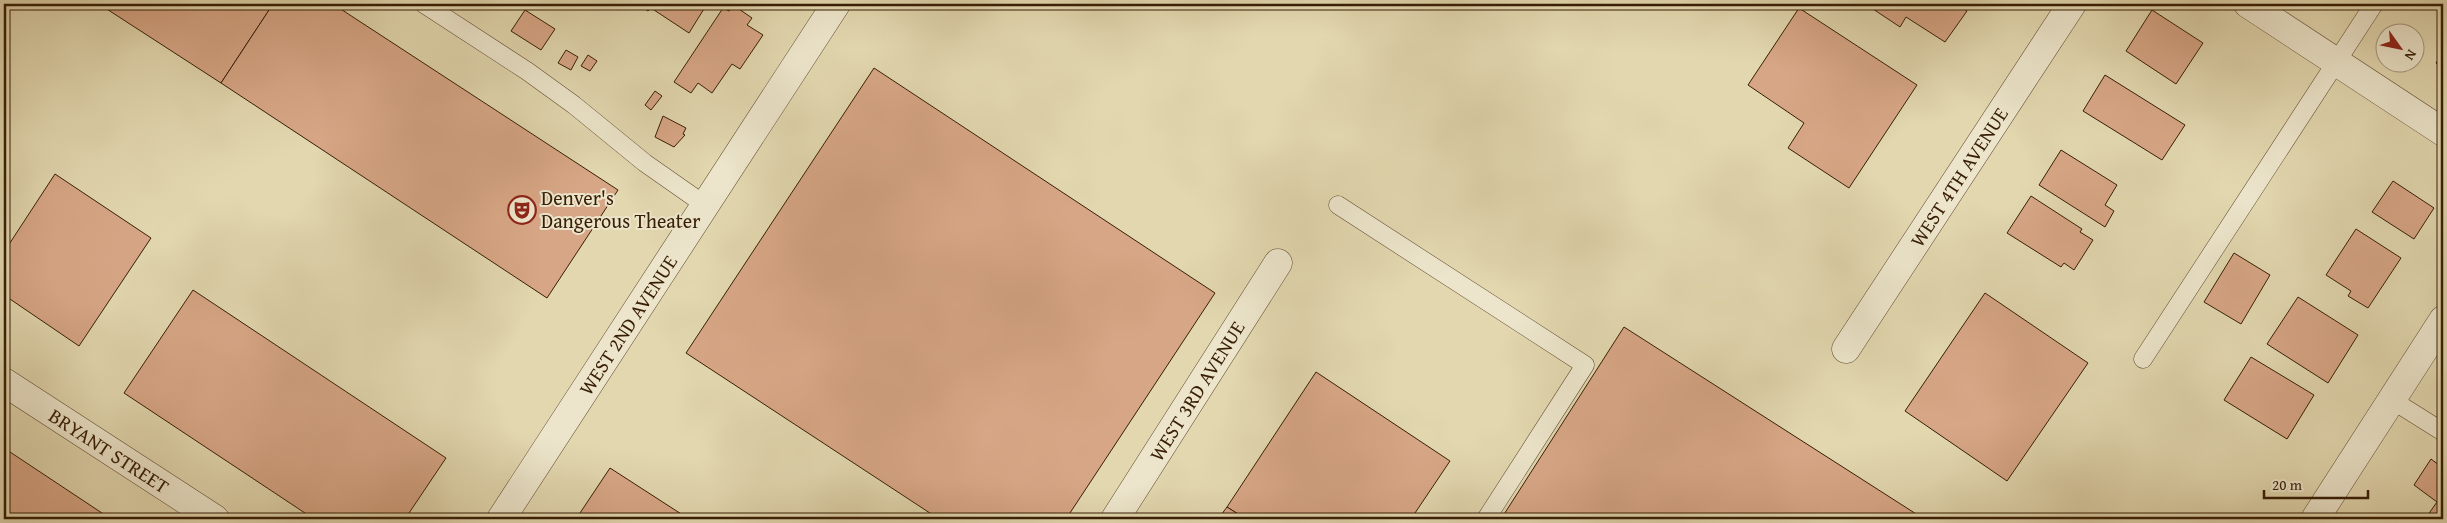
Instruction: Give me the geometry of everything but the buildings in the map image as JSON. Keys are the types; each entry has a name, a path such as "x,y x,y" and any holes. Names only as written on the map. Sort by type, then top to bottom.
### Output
{"street":[{"name":"WEST 2ND AVENUE","path":"501,519 836,4"},
{"name":"WEST 4TH AVENUE","path":"1846,349 2072,4"},
{"path":"2248,4 2443,132"},
{"name":"WEST 3RD AVENUE","path":"1115,519 1278,263"},
{"path":"2315,519 2443,320"},
{"name":"BRYANT STREET","path":"4,382 215,519"}],"lane":[{"path":"424,4 527,71 574,105 645,163 705,205"},
{"path":"2143,359 2374,4"},
{"path":"1338,205 1585,366 1486,519"},
{"path":"2392,400 2443,432"}],"place":[{"name":"Denver's Dangerous Theater","path":"522,210"}]}
